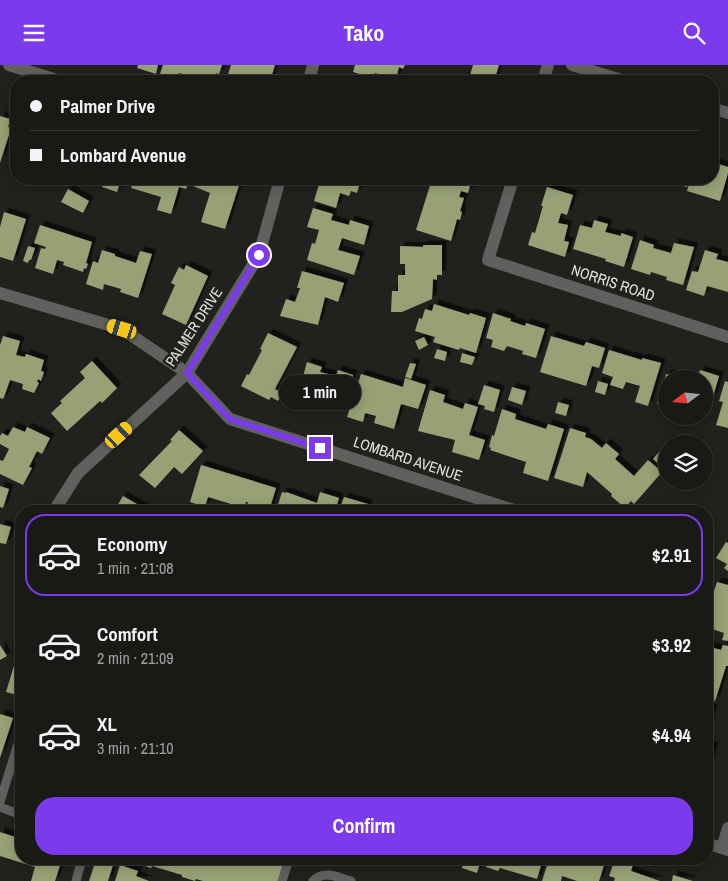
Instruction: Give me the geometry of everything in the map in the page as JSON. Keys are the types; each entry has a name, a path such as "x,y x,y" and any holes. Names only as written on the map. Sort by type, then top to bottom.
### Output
{"street":[{"path":"9,65 41,75"},
{"path":"572,65 605,75"},
{"name":"PALMER DRIVE","path":"57,505 78,473 187,373 259,255 278,185"},
{"name":"NORRIS ROAD","path":"511,185 488,260 728,337"},
{"name":"LOMBARD AVENUE","path":"0,293 122,329 187,373 230,419 499,505"},
{"path":"713,845 725,849 728,828"}],"lane":[{"path":"0,802 15,753"},
{"path":"0,807 15,813"},
{"path":"76,881 80,865"},
{"path":"282,881 287,865"},
{"path":"313,881 317,877 326,874 351,881"}],"building":[{"path":"138,65 158,65 156,74 137,68"},
{"path":"163,65 222,65 219,74 216,73 216,75 160,74"},
{"path":"231,65 275,65 272,75 228,75"},
{"path":"355,65 405,65 403,69 399,67 397,75 375,73 374,75 363,75 353,72"},
{"path":"473,65 499,65 496,75 470,75"},
{"path":"0,116 10,119 8,127 10,128 10,131 0,163"},
{"path":"719,164 728,167 720,201 687,191 689,185 719,185"},
{"path":"103,185 119,185 117,192 102,187"},
{"path":"132,185 188,185 186,189 179,187 171,214 157,210 161,197 131,188"},
{"path":"239,185 225,229 201,222 210,193 193,186"},
{"path":"319,185 359,185 357,193 351,191 349,196 340,193 336,208 314,201"},
{"path":"430,185 470,185 468,193 461,191 459,197 464,198 460,211 462,212 460,220 457,219 451,241 416,230"},
{"path":"547,187 573,195 567,215 561,213 558,223 568,225 564,241 569,242 565,257 528,245 532,232 535,233"},
{"path":"68,189 89,201 83,213 61,202"},
{"path":"313,208 333,214 331,220 349,225 350,220 369,226 364,245 342,238 338,250 360,256 354,275 307,260 312,243 315,244 319,230 307,227"},
{"path":"4,212 26,219 13,261 0,257 0,227"},
{"path":"594,220 608,224 605,232 621,236 621,233 633,237 624,267 605,261 606,259 573,249 580,225 592,228"},
{"path":"40,225 92,242 86,263 88,264 83,272 63,265 64,262 57,260 53,274 35,268 41,248 45,249 46,247 34,243"},
{"path":"640,240 654,245 653,248 671,253 674,243 694,247 683,285 666,280 667,277 651,272 650,275 631,269"},
{"path":"423,245 442,245 442,275 437,275 437,280 433,279 432,299 402,312 391,312 392,291 398,291 398,275 405,275 405,264 400,264 400,246 423,247"},
{"path":"28,246 35,248 28,263 23,261"},
{"path":"102,250 136,263 140,251 152,254 138,298 120,292 121,289 104,284 103,290 86,284 93,261 98,263"},
{"path":"705,250 718,254 716,259 728,262 728,292 707,286 704,296 686,290 692,271 698,272"},
{"path":"186,265 208,276 186,325 162,314 175,285 171,283 179,267 184,270"},
{"path":"302,271 344,283 338,302 325,297 318,325 280,316 286,299 295,302 300,288 297,288"},
{"path":"434,304 469,315 470,313 486,318 476,353 433,342 435,337 415,331 419,318 422,319 425,309 432,311"},
{"path":"493,313 525,326 526,323 545,329 536,358 522,354 523,351 507,346 504,351 491,347 493,340 486,338"},
{"path":"268,333 297,347 275,389 282,393 278,401 271,397 269,400 241,386 262,350 260,349"},
{"path":"3,336 20,341 16,355 25,357 26,354 44,360 41,371 44,372 41,381 38,379 37,382 39,383 34,393 22,389 23,384 10,380 3,399 0,398 0,345"},
{"path":"551,336 584,346 586,342 605,348 599,368 592,366 586,386 540,372"},
{"path":"424,337 428,345 419,350 415,341"},
{"path":"437,349 447,352 445,361 434,358"},
{"path":"609,350 642,360 642,358 661,363 648,406 635,402 640,386 626,382 623,389 610,385 613,377 602,373"},
{"path":"462,353 475,357 472,365 460,362"},
{"path":"92,361 117,388 102,403 100,401 67,431 51,413 62,403 60,401 85,378 80,372"},
{"path":"307,362 322,367 320,372 336,376 338,370 353,375 343,408 309,398 305,411 287,405 293,385 300,387"},
{"path":"410,363 416,364 411,379 405,377"},
{"path":"361,374 403,387 405,378 426,385 418,409 401,404 394,429 374,423 376,416 365,413 363,422 347,417"},
{"path":"713,374 719,376 713,397"},
{"path":"598,381 608,384 605,395 595,392"},
{"path":"725,381 728,382 728,428 716,425 723,402 719,401"},
{"path":"484,385 500,390 494,412 484,409 485,406 478,404"},
{"path":"512,387 526,391 522,405 508,400"},
{"path":"430,390 445,395 443,402 463,409 465,403 478,407 469,435 485,440 479,460 452,452 455,440 418,431"},
{"path":"558,402 569,405 566,416 555,413"},
{"path":"502,409 516,414 515,419 546,429 548,424 564,429 548,481 523,473 526,462 490,450 492,435 494,436"},
{"path":"13,427 25,432 27,427 50,438 42,454 37,451 29,467 32,468 23,485 0,474 0,460 3,461 9,449 0,444 0,436 2,433 8,436"},
{"path":"570,428 586,433 585,437 591,439 602,448 606,443 619,454 615,459 634,476 648,460 658,469 658,477 634,504 631,501 628,505 622,505 587,472 583,487 554,478"},
{"path":"179,430 203,451 182,474 174,467 155,488 139,475 172,441 170,440"},
{"path":"658,453 658,463 653,459"},
{"path":"201,465 276,488 271,505 247,505 248,502 246,502 245,505 234,505 208,497 206,505 190,502"},
{"path":"0,486 9,489 3,508 0,507"},
{"path":"282,492 317,503 320,492 339,498 337,505 278,505"},
{"path":"123,496 139,505 118,505"},
{"path":"344,497 368,504 368,505 341,505"},
{"path":"0,524 11,527 6,544 0,543"},
{"path":"726,542 728,543 728,571 724,568 727,564 716,558"},
{"path":"717,582 728,585 728,641 722,640 724,633 713,629 713,594"},
{"path":"0,645 7,656 0,660"},
{"path":"723,645 728,646 728,666 726,666 715,701 713,701 713,648 721,650"},
{"path":"15,662 15,694 6,692"},
{"path":"0,714 13,718 0,758"},
{"path":"0,832 15,837 15,861 0,856"},
{"path":"29,865 60,865 55,881 31,881 35,867"},
{"path":"94,865 113,865 108,881 89,881"},
{"path":"120,865 138,871 136,876 149,881 115,881"},
{"path":"142,865 278,865 285,867 281,881 203,881 196,879 195,881 152,866 151,868"},
{"path":"463,865 479,865 477,873 462,868"},
{"path":"486,865 541,865 537,879 500,868 498,871 486,867"},
{"path":"547,865 604,865 599,881 577,881 562,876 561,881 542,881"},
{"path":"613,865 633,865 631,871 660,881 614,881 615,878 609,876"},
{"path":"673,875 693,881 672,881"}],"route":[{"path":"259,255 187,373 230,419 320,448"}]}
